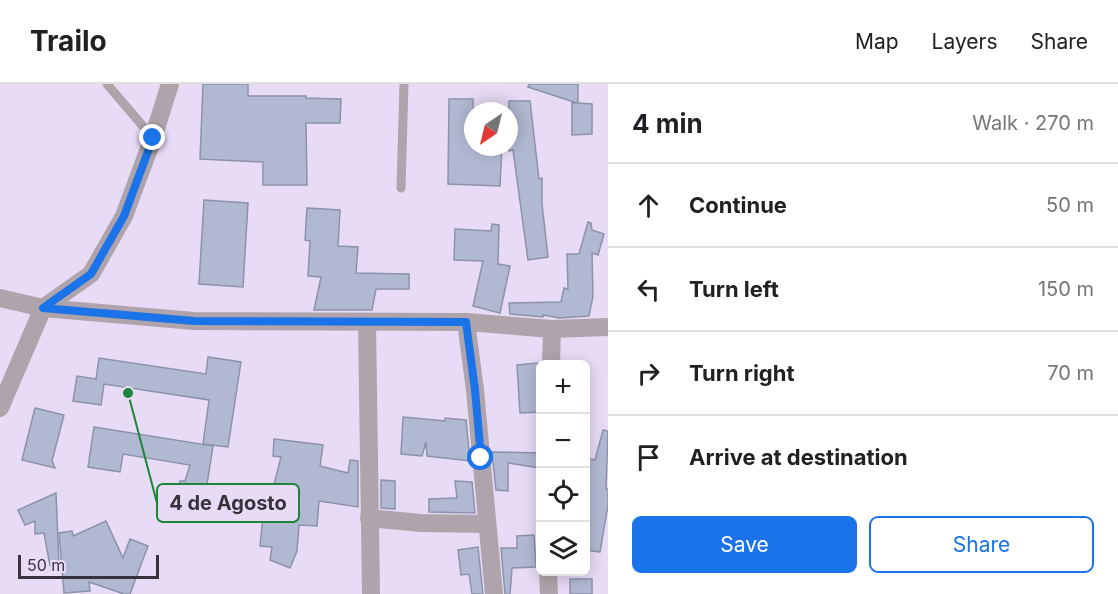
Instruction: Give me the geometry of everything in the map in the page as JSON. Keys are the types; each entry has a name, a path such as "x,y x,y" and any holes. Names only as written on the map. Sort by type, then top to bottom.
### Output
{"street":[{"path":"0,408 43,308 91,274 124,216 170,84"},
{"path":"0,298 43,308 194,321 466,322 552,329 608,327"},
{"path":"466,322 475,390 494,594"},
{"path":"367,323 371,594"},
{"path":"551,360 552,329"},
{"path":"369,518 421,523 488,524"},
{"path":"548,576 549,594"}],"lane":[{"path":"108,84 153,138"},
{"path":"401,188 404,84"}],"building":[{"path":"203,84 248,84 248,96 306,96 306,98 341,99 340,123 306,123 307,185 263,185 263,162 200,159"},
{"path":"529,84 578,84 578,103 592,104 592,134 572,135 572,103 577,103 528,87"},
{"path":"449,99 473,99 473,102 464,102 464,156 502,156 500,186 448,184"},
{"path":"530,101 539,179 542,178 542,204 548,257 528,260 514,156 518,156 518,102 509,102"},
{"path":"204,200 248,203 243,287 199,284"},
{"path":"307,208 340,210 338,246 358,247 356,273 409,274 409,289 376,289 372,310 314,310 321,277 308,276 310,241 305,240"},
{"path":"588,222 591,223 592,230 604,234 598,255 592,253 593,296 589,316 559,318 510,314 509,303 561,302 564,288 568,289 567,254 579,254"},
{"path":"492,224 499,225 498,264 510,266 500,313 473,306 483,261 454,260 455,229 491,231"},
{"path":"208,357 241,362 228,447 203,444 209,400 104,384 101,405 73,401 77,376 96,379 99,358 206,374"},
{"path":"536,363 536,412 520,413 517,365"},
{"path":"35,408 64,415 52,461 55,468 22,460"},
{"path":"403,417 445,421 445,418 466,420 470,461 427,456 426,442 422,456 401,454"},
{"path":"94,427 213,446 207,484 238,488 236,502 197,495 192,514 169,508 168,490 178,490 180,481 185,481 190,465 123,454 120,472 88,467"},
{"path":"603,430 608,431 606,489 608,489 608,505 600,552 590,551 590,459 595,460"},
{"path":"274,439 323,445 320,466 348,473 350,460 358,461 358,507 319,501 317,526 299,525 297,551 290,568 270,560 272,547 260,546 266,484 274,485 281,457 273,456"},
{"path":"492,452 536,453 536,467 508,463 508,491 496,490"},
{"path":"381,480 395,481 395,509 381,508"},
{"path":"455,481 472,482 475,513 429,512 429,499 457,498"},
{"path":"56,493 59,565 50,566 44,533 35,534 35,521 25,525 18,510"},
{"path":"106,521 123,558 130,539 148,546 130,594 89,582 90,591 64,593 59,533 72,531 73,536"},
{"path":"534,535 536,567 512,568 510,594 505,594 501,548 517,548 517,536"},
{"path":"478,547 483,594 472,594 469,574 461,575 458,550"},
{"path":"570,579 592,579 592,594 570,594"}],"place":[{"name":"4 de Agosto","path":"128,393"}],"route":[{"path":"153,138 124,216 91,274 43,308 194,321 466,322 481,458"}]}
